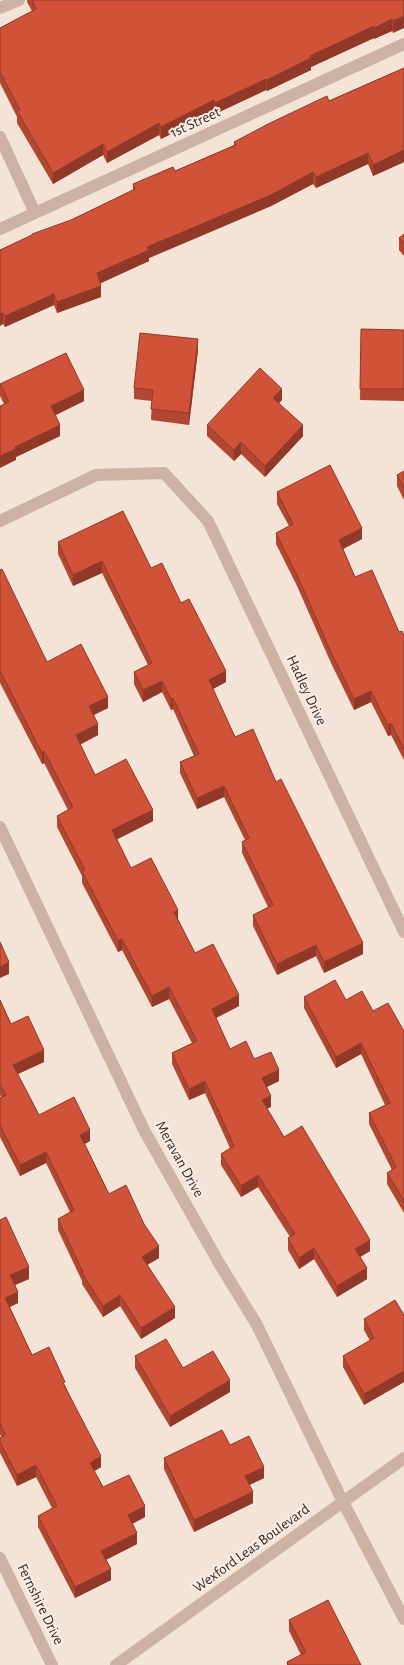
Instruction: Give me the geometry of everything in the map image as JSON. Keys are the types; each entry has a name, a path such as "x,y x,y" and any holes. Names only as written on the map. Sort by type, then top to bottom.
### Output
{"street":[{"path":"0,8 19,0"},
{"name":"1st Street","path":"0,229 404,44"},
{"path":"0,137 35,213"},
{"name":"Hadley Drive","path":"0,521 96,475 164,473 208,521 404,932"},
{"name":"Meravan Drive","path":"0,827 144,1130 219,1263 257,1325 343,1502 404,1619"},
{"name":"Wexford Leas Boulevard","path":"116,1665 404,1458"},
{"name":"Fernshire Drive","path":"0,1558 52,1665"}],"building":[{"path":"32,0 404,0 404,16 393,21 392,19 374,28 374,26 310,56 311,58 267,80 215,103 214,100 161,127 159,123 107,152 103,144 53,173 17,111 20,110 0,72 0,28 36,9"},
{"path":"404,68 404,150 373,165 368,153 316,177 313,172 271,195 147,247 149,250 97,273 101,286 57,302 54,294 5,316 3,313 0,314 0,250 32,234 71,220 135,189 133,184 173,167 175,171 236,145 234,142 327,96 329,101"},
{"path":"404,234 404,244 399,238"},
{"path":"361,329 404,330 404,389 360,389"},
{"path":"140,333 198,339 189,413 151,409 153,390 134,388"},
{"path":"66,353 84,390 51,406 60,425 0,456 0,406 9,402 0,384"},
{"path":"260,368 282,389 273,398 303,425 265,466 241,442 234,450 207,425"},
{"path":"330,465 362,528 339,540 355,577 372,570 399,632 402,631 404,636 404,749 391,723 388,725 371,691 354,699 276,533 293,524 277,492"},
{"path":"404,471 404,488 397,475"},
{"path":"123,511 151,568 162,563 181,603 189,599 226,671 209,680 235,737 253,729 276,782 281,779 363,943 324,962 316,945 277,964 253,915 273,905 242,842 249,838 224,786 197,798 180,762 199,754 173,698 171,699 162,681 143,690 134,672 152,663 102,561 73,575 58,542"},
{"path":"2,569 47,662 81,644 108,697 89,706 98,724 76,735 95,775 126,759 153,810 112,830 131,868 151,858 178,910 174,912 195,953 213,944 239,995 212,1009 230,1049 246,1041 254,1059 271,1052 279,1070 262,1078 271,1096 262,1100 284,1137 302,1126 370,1240 355,1249 367,1268 337,1286 314,1248 299,1258 288,1238 295,1234 258,1175 241,1186 221,1154 234,1146 205,1081 189,1089 172,1053 197,1041 169,987 152,996 122,939 118,941 82,871 85,870 57,816 73,807 44,751 42,753 0,671 0,570"},
{"path":"0,942 9,962 0,967"},
{"path":"335,980 346,1000 362,991 373,1011 388,1003 404,1031 404,1201 387,1173 396,1167 369,1113 390,1103 361,1043 336,1057 304,997"},
{"path":"0,1000 11,1024 28,1016 44,1050 13,1065 39,1115 74,1097 90,1130 80,1135 109,1194 126,1185 144,1224 159,1246 142,1257 175,1307 141,1328 120,1295 103,1306 82,1273 58,1219 74,1210 46,1152 20,1165 0,1125 0,1098 6,1095 0,1084"},
{"path":"6,1217 29,1267 10,1275 18,1292 5,1298 32,1355 49,1347 65,1382 63,1383 101,1456 90,1463 103,1487 129,1475 145,1506 128,1515 137,1533 101,1551 111,1569 75,1587 38,1516 57,1506 36,1465 17,1475 0,1442 0,1438 5,1435 0,1423 0,1220"},
{"path":"395,1300 404,1315 404,1371 364,1394 343,1356 374,1338 364,1319"},
{"path":"166,1339 183,1368 213,1351 230,1380 170,1416 135,1356"},
{"path":"222,1430 230,1445 249,1436 264,1467 245,1476 253,1492 194,1520 164,1458"},
{"path":"328,1600 361,1665 288,1665 287,1662 306,1652 289,1620"}]}
